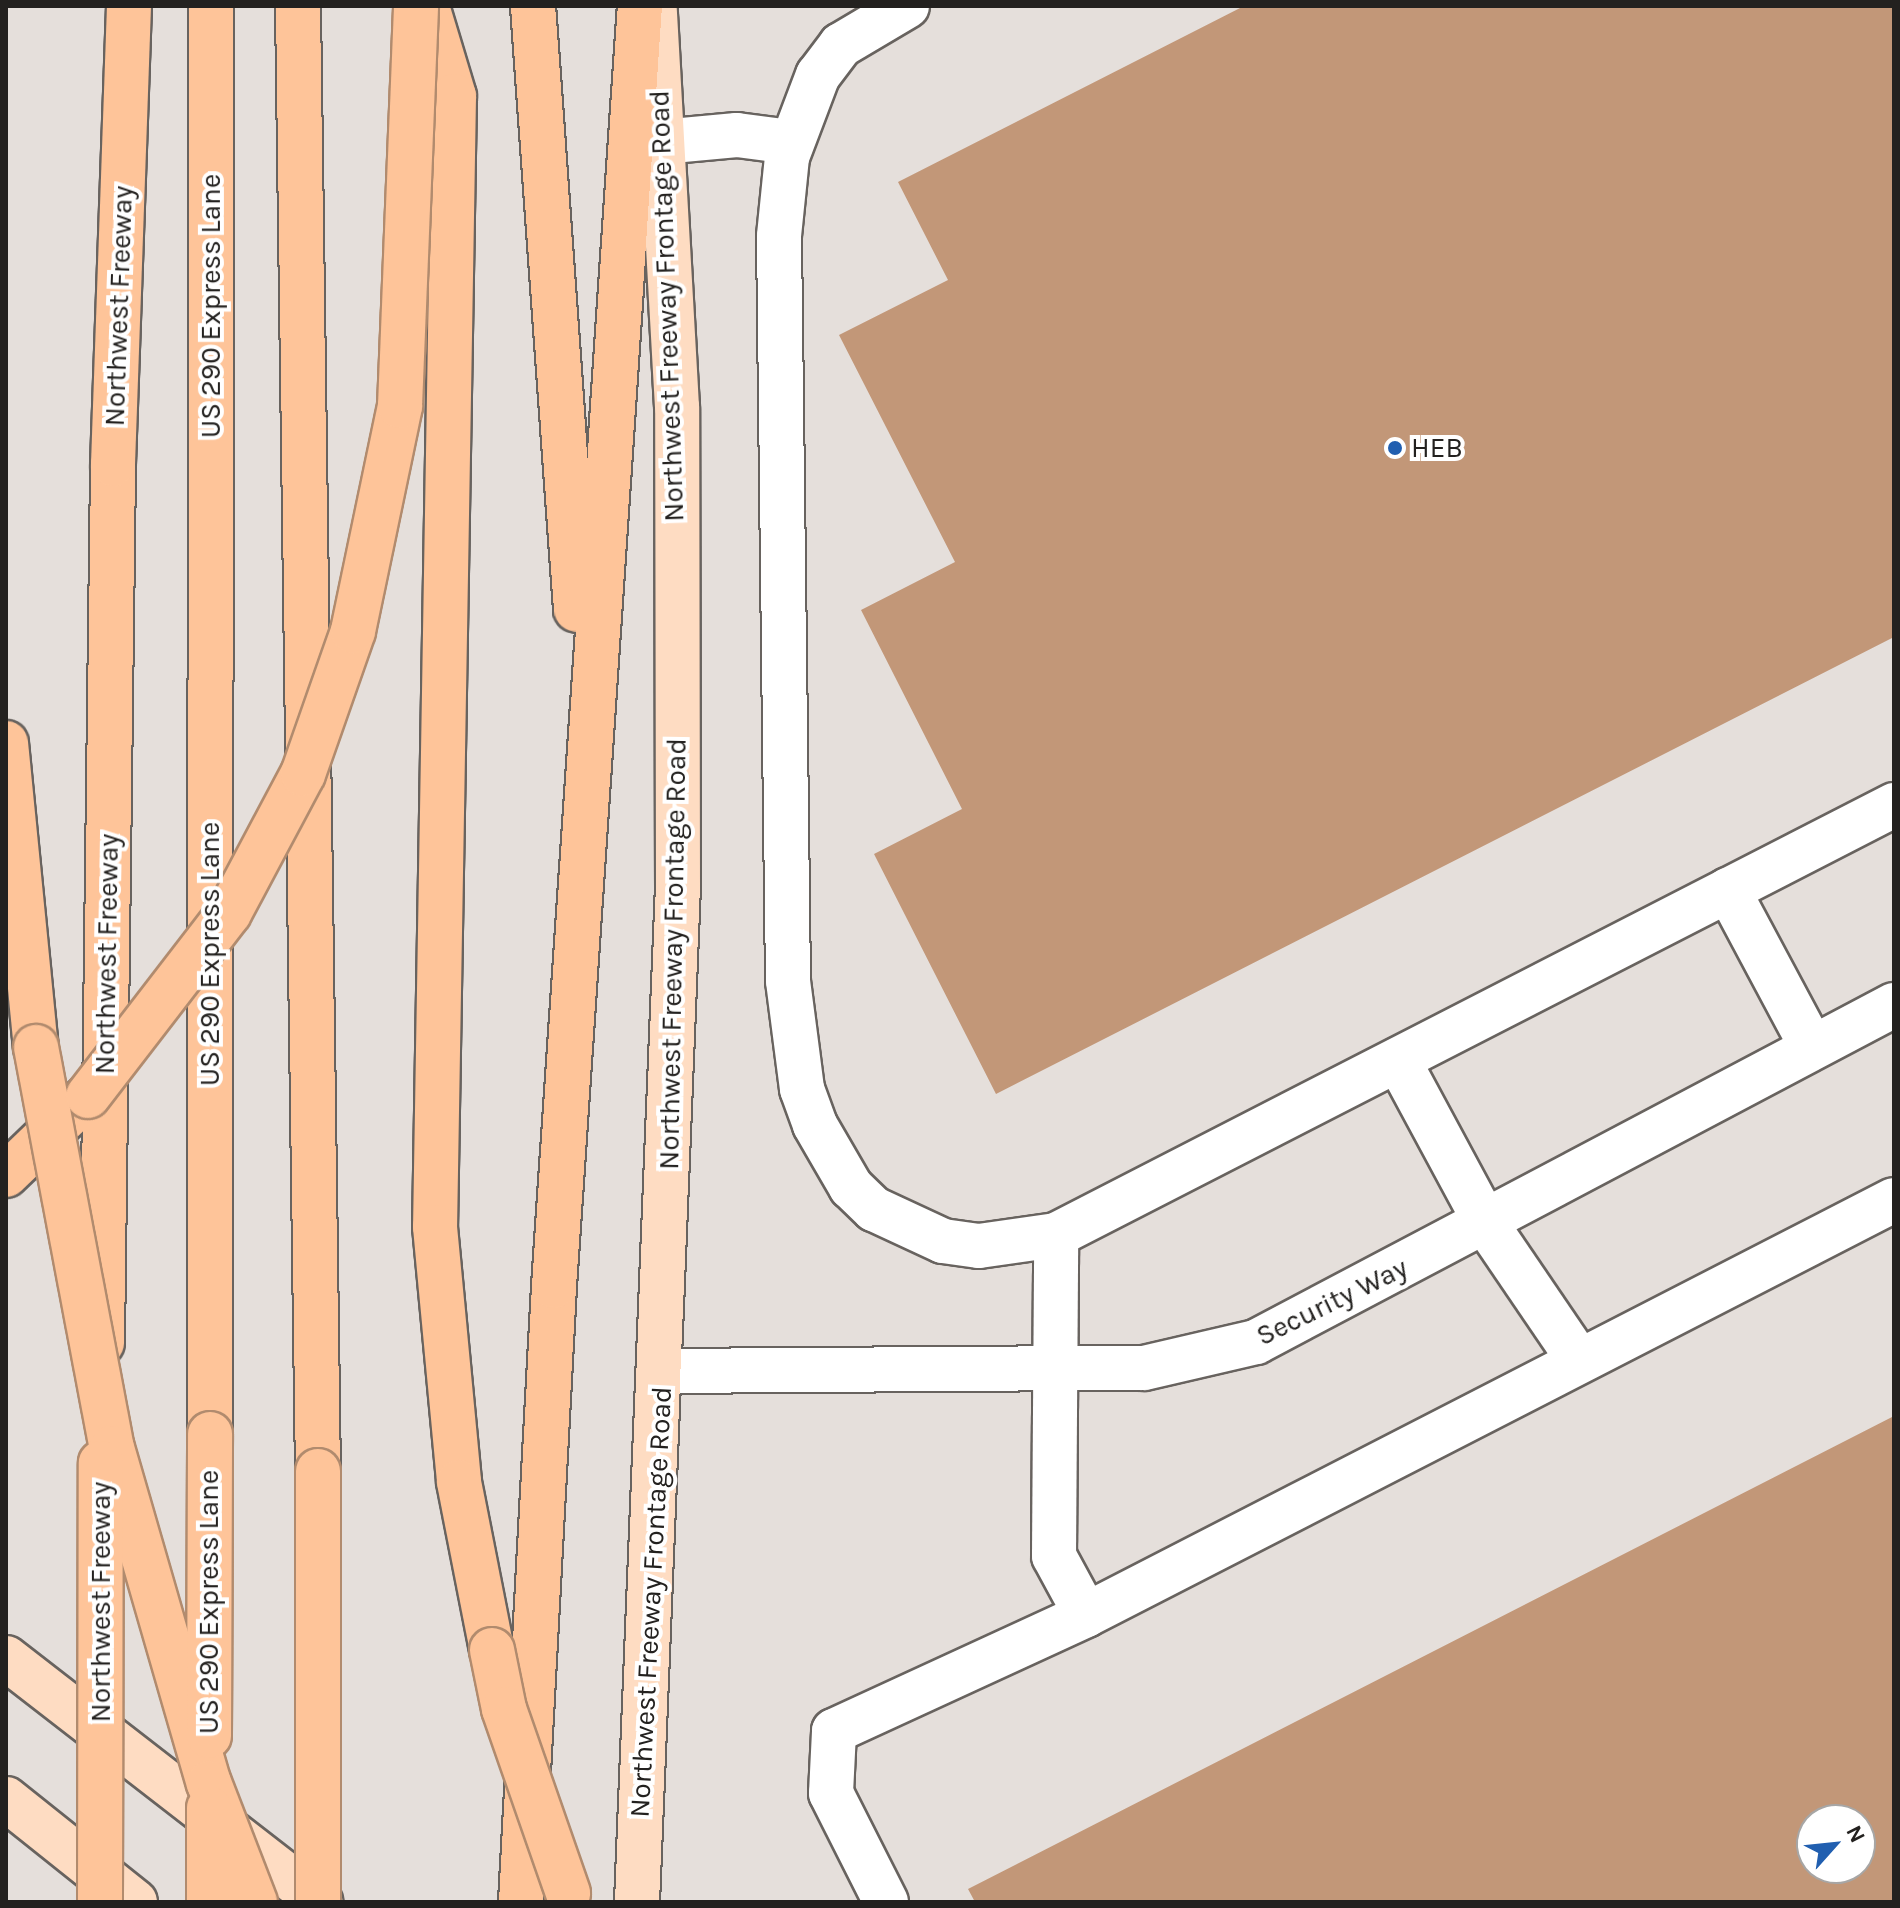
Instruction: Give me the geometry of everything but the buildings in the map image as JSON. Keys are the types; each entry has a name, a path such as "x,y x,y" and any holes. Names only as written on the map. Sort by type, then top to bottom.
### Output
{"highway":[{"name":"Northwest Freeway","path":"100,1902 102,1384 113,464 129,6"},
{"name":"US 290 Express Lane","path":"209,1902 211,6"},
{"path":"298,6 318,1471 319,1902"},
{"path":"6,1175 88,1096 185,978 303,774 374,555 396,435 409,284 416,6"},
{"path":"427,6 454,96 435,1227 459,1482 504,1709 571,1902"},
{"path":"533,6 588,771"},
{"path":"521,1902 527,1758 588,771 640,6"},
{"path":"6,743 36,1047 112,1448 209,1783 255,1902"}],"main road":[{"name":"Northwest Freeway Frontage Road","path":"635,1898 661,1371 678,869 677,407 655,6"},
{"path":"6,1658 319,1902"},
{"path":"6,1799 135,1902"}],"street":[{"path":"907,6 841,45 818,75 791,142 780,199 788,981 802,1089 851,1187 901,1225 979,1246 1056,1235 1894,805"},
{"path":"661,142 737,135 791,142"},
{"path":"1728,890 1812,1047"},
{"name":"Security Way","path":"661,1371 1144,1368 1256,1342 1487,1225 1894,1005"},
{"path":"1398,1060 1487,1225 1578,1359"},
{"path":"886,1902 831,1793 834,1731 1086,1615 1578,1359 1894,1200"},
{"path":"1056,1235 1050,1369 1054,1556 1086,1615"}],"place":[{"name":"HEB","path":"1395,448"}]}
